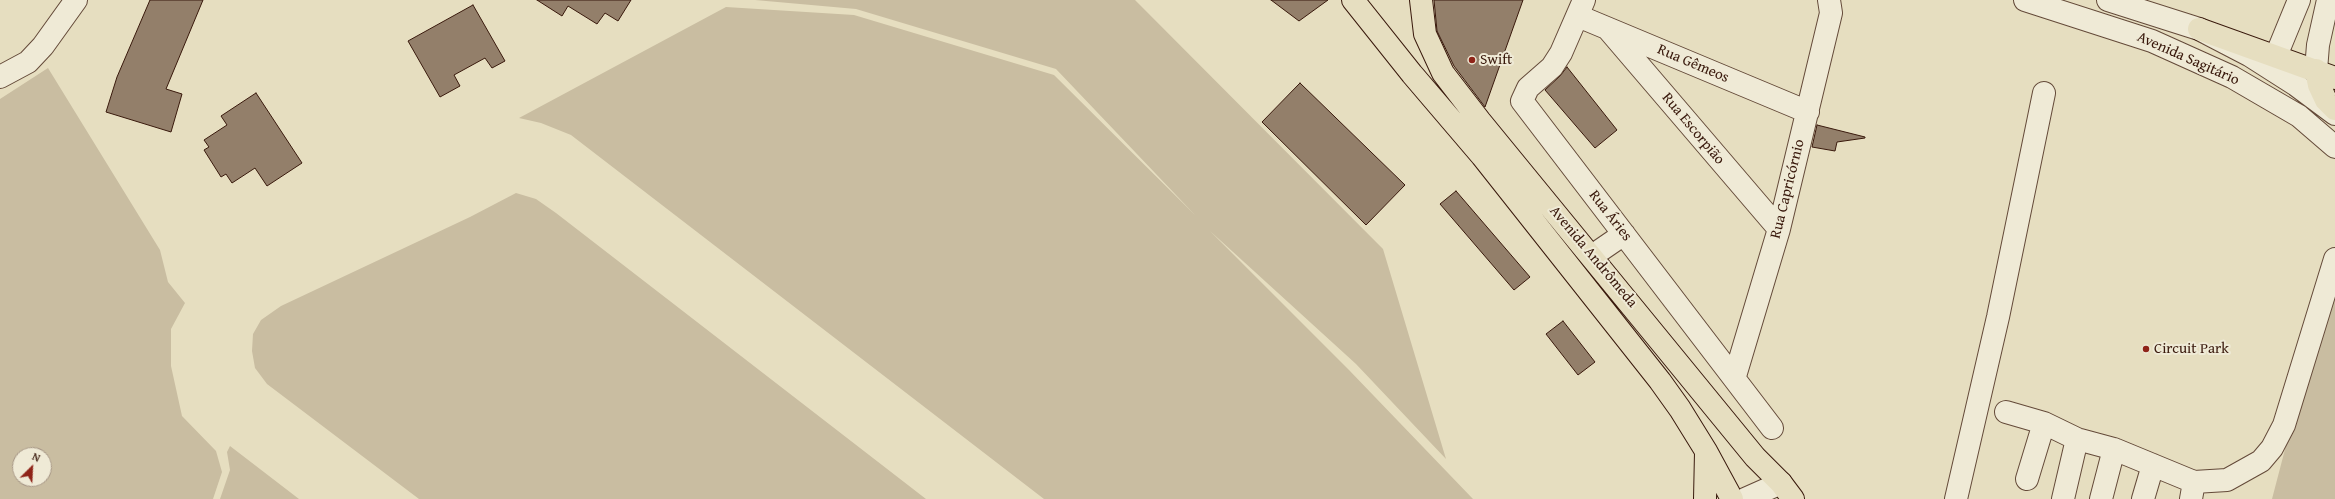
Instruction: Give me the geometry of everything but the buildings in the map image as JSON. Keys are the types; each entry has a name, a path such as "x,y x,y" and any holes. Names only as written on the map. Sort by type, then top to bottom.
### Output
{"main road":[{"name":"Avenida Andrômeda","path":"1353,0 1412,74 1487,163 1660,381 1680,408 1706,450 1732,499"},
{"name":"Avenida Andrômeda","path":"1421,0 1425,34 1443,72 1480,121 1755,457 1787,491"},
{"path":"2198,29 2326,74 2319,85 2326,100 2335,110"},
{"path":"1705,499 1706,450"}],"street":[{"path":"0,77 28,62 43,46 76,0"},
{"name":"Rua Capricórnio","path":"1735,376 1779,230 1831,13 1829,0"},
{"name":"Avenida Sagitário","path":"2025,0 2152,41 2232,77 2298,116 2335,147"},
{"name":"Avenida Sagitário","path":"2108,0 2198,29 2249,55 2296,85 2335,114"},
{"path":"2276,56 2298,4 2326,9 2318,45 2326,74"},
{"name":"Rua Gêmeos","path":"1581,8 1608,29 1808,112"},
{"name":"Rua Áries","path":"1581,8 1561,53 1552,67 1528,88 1522,101 1735,376 1772,428"},
{"path":"2152,41 2160,17"},
{"name":"Rua Escorpião","path":"1608,29 1779,230"},
{"path":"2286,33 2318,45"},
{"path":"1956,499 1998,317 2044,93"},
{"path":"1592,256 1624,234"},
{"path":"2006,412 2044,423 2077,439 2114,449 2153,465 2192,491 2227,480 2260,461 2272,448 2286,418 2335,259"},
{"path":"2027,479 2044,423"},
{"path":"2063,499 2077,439"},
{"path":"2102,499 2114,449"},
{"path":"2143,499 2153,465"},
{"path":"1745,499 1787,491"}],"shaded area":[{"path":"755,0 1135,0 1383,249 1446,459 1356,364 1210,231 1349,370 1473,499 1044,499 571,135 541,123 519,118 726,7 854,15 1054,75 1195,215 1056,69 856,9"},
{"path":"48,68 160,250 168,282 185,303 171,329 171,366 182,416 216,451 222,472 213,499 0,499 0,99"},
{"path":"516,193 536,199 556,213 926,499 419,499 267,384 255,368 252,351 253,334 261,320 281,306 470,217"},
{"path":"2335,259 2335,499 2272,499 2328,285"},
{"path":"230,446 299,499 220,499 230,470 227,452"}],"place":[{"name":"Swift","path":"1472,60"},
{"name":"Circuit Park","path":"2146,349"}]}
